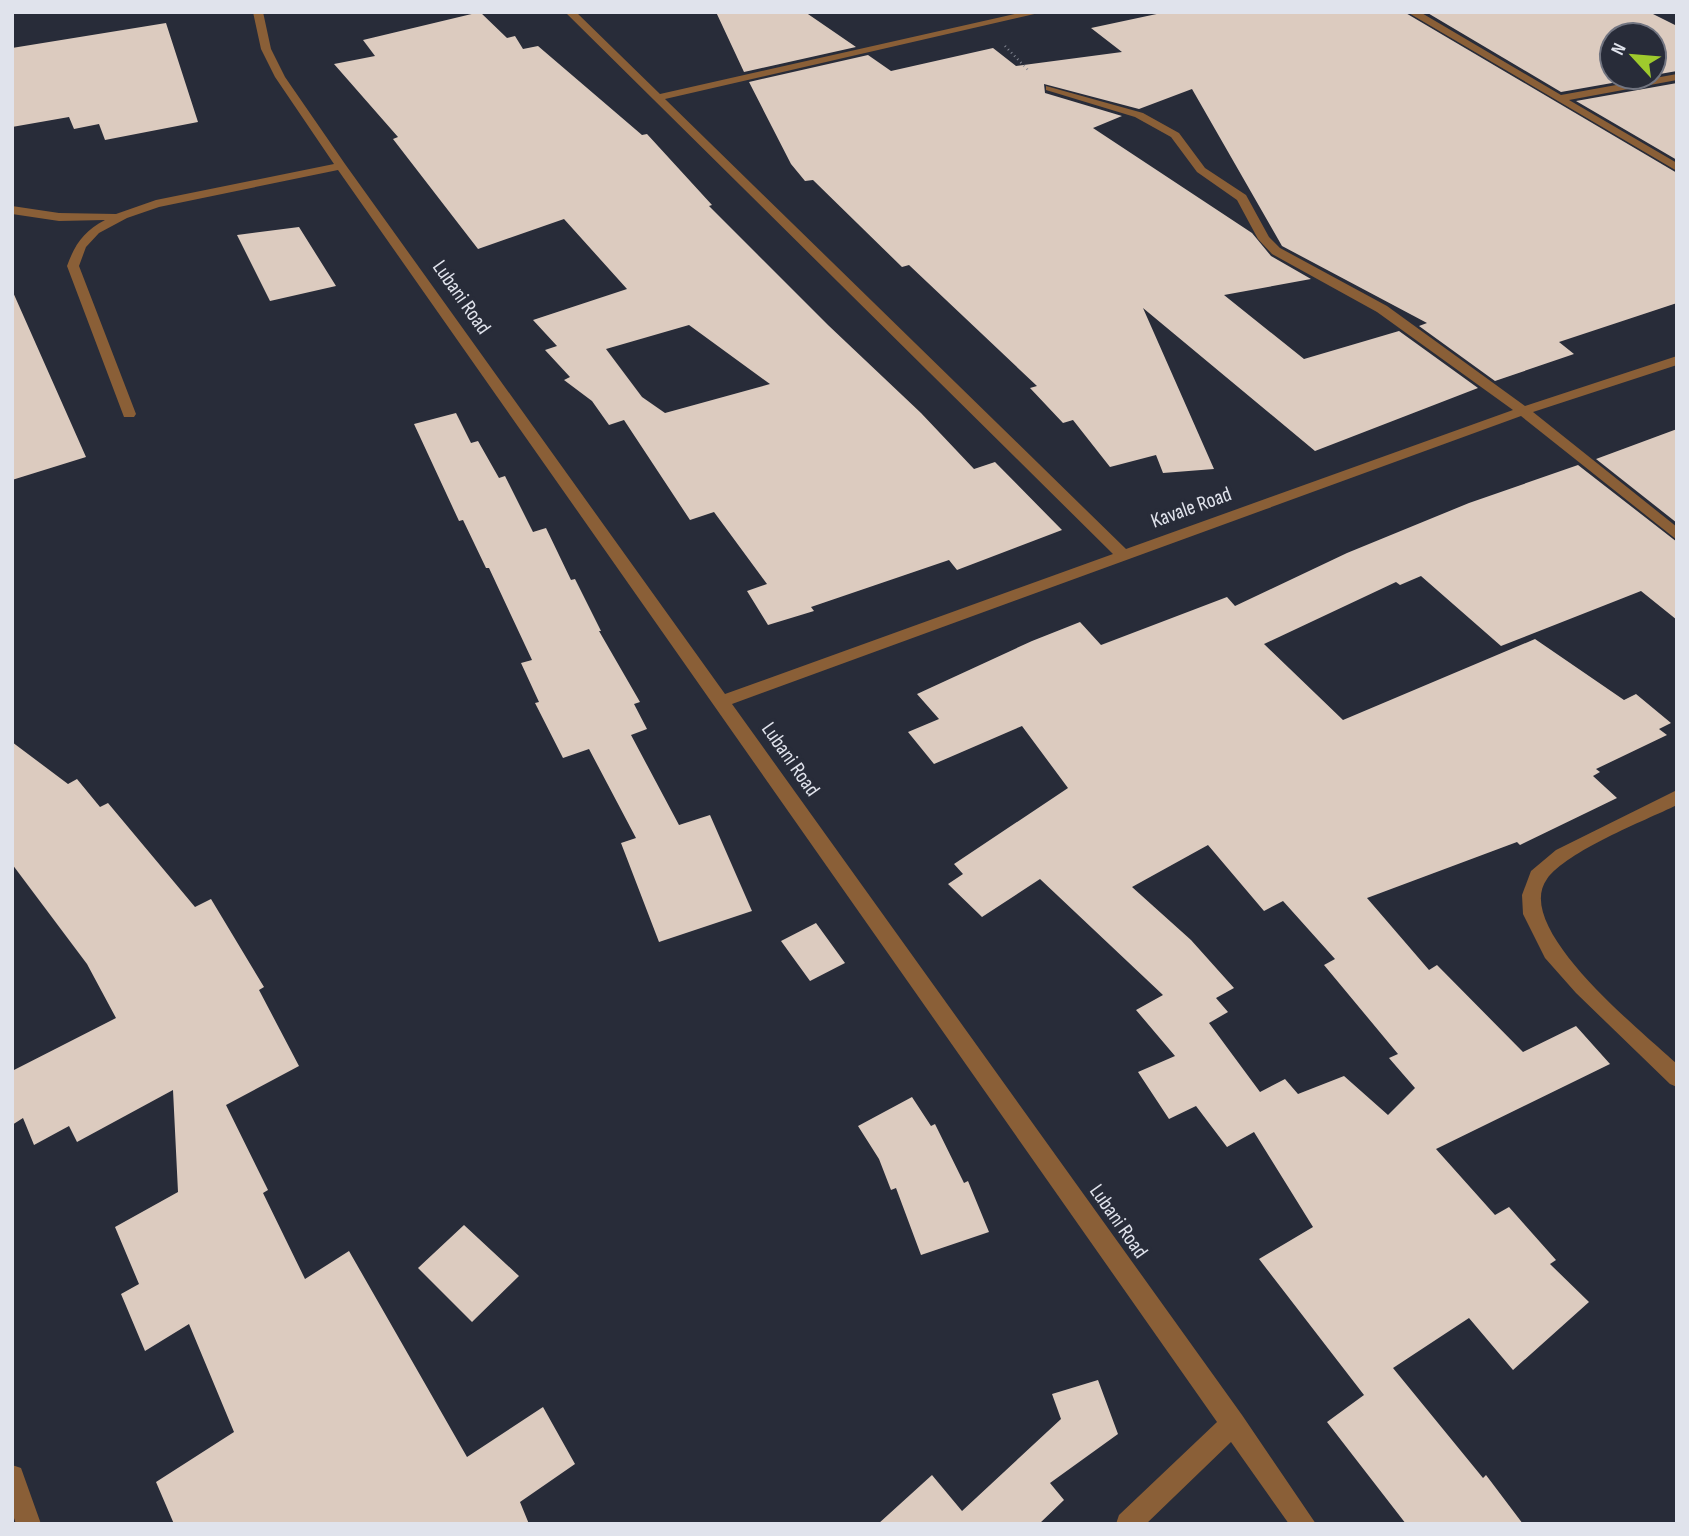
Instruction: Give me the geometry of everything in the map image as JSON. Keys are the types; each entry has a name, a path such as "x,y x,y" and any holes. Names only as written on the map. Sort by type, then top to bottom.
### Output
{"street":[{"name":"Lubani Road","path":"258,12 266,50 280,77 341,166 1304,1524"},
{"path":"570,12 1122,554"},
{"path":"657,98 1038,12"},
{"path":"1412,12 1677,168"},
{"path":"1563,99 1677,77"},
{"path":"1050,88 1139,115 1175,135 1201,170 1242,198 1264,239 1276,251 1382,309 1523,411 1677,535"},
{"path":"12,210 90,218 123,215 156,204 341,166"},
{"path":"123,215 87,238 80,246 73,266 129,414"},
{"name":"Kavale Road","path":"722,701 1122,554 1523,411 1677,360"},
{"path":"1677,797 1560,857 1539,875 1529,899 1537,928 1557,961 1677,1078"},
{"path":"1128,1524 1234,1423"},
{"path":"12,1477 29,1524"}],"path":[{"path":"984,24 1050,88"}],"building":[{"path":"480,12 507,38 515,36 523,49 538,46 642,135 647,134 712,205 709,206 921,413 974,469 995,462 1062,530 957,570 949,560 811,607 814,611 768,625 747,591 767,584 714,512 690,520 624,420 609,425 592,401 564,380 570,377 545,350 557,346 533,320 627,289 564,219 478,249 393,139 398,137 334,64 375,56 363,40","holes":["689,325 770,384 665,413 642,397 606,349"]},
{"path":"716,12 805,12 856,47 744,72"},
{"path":"1166,12 1404,12 1677,173 1677,303 1559,342 1574,354 1495,381 1419,326 1427,323 1282,246 1192,89 1139,109 1044,84 1045,93 1122,116 1093,128 1252,233 1271,256 1311,279 1224,295 1304,359 1399,331 1478,388 1315,451 1143,308 1214,469 1163,473 1156,455 1110,467 1073,420 1063,423 1030,388 1037,386 909,265 902,267 813,180 805,181 791,164 749,82 868,55 891,71 993,48 1016,66 1122,52 1091,28"},
{"path":"1426,12 1649,12 1667,21 1598,21 1598,85 1561,92"},
{"path":"1668,22 1677,26 1677,71 1668,73"},
{"path":"166,23 198,122 105,140 99,124 74,129 69,117 12,127 12,48"},
{"path":"1677,83 1677,160 1576,101 1632,91 1668,91 1668,85"},
{"path":"299,227 336,286 270,301 237,235"},
{"path":"12,290 86,457 12,480"},
{"path":"456,413 471,443 478,441 499,478 505,476 533,532 546,528 571,580 575,579 599,631 640,702 634,704 647,729 631,735 679,825 710,815 752,911 659,942 621,843 636,838 589,749 563,758 535,703 539,702 521,663 532,660 489,568 486,568 463,520 459,521 414,424"},
{"path":"1677,429 1677,523 1596,459"},
{"path":"1578,465 1677,542 1677,620 1641,591 1501,646 1421,576 1400,585 1396,582 1264,644 1343,720 1535,639 1624,700 1636,694 1671,723 1659,729 1667,735 1596,769 1600,772 1593,776 1617,798 1520,845 1517,842 1367,898 1429,970 1437,965 1523,1052 1576,1026 1610,1064 1436,1149 1495,1215 1509,1207 1556,1260 1550,1264 1589,1302 1513,1370 1469,1318 1393,1368 1483,1478 1486,1475 1523,1524 1406,1524 1327,1422 1364,1395 1259,1259 1313,1227 1254,1132 1227,1147 1196,1106 1169,1119 1138,1072 1175,1056 1136,1010 1163,995 1040,879 982,917 948,884 963,874 954,864 1068,788 1022,726 934,764 908,732 939,719 917,694 1032,641 1080,622 1101,645 1227,597 1235,606 1347,553 1469,503","holes":["1208,845 1264,911 1283,901 1335,959 1324,965 1398,1054 1389,1058 1415,1088 1388,1115 1344,1076 1298,1094 1285,1079 1260,1092 1209,1023 1228,1012 1216,998 1234,988 1191,940 1132,887"]},
{"path":"12,742 68,784 77,779 100,807 108,803 195,907 211,899 264,987 259,990 299,1066 226,1105 268,1190 263,1193 305,1279 349,1251 467,1457 543,1407 575,1464 520,1502 529,1524 174,1524 156,1482 234,1432 189,1324 145,1351 121,1294 139,1284 115,1227 178,1192 173,1090 77,1142 69,1126 34,1145 23,1118 12,1125 12,1071 116,1018 87,964 12,864"},
{"path":"816,923 845,963 810,981 781,941"},
{"path":"912,1097 931,1126 935,1124 964,1183 968,1181 989,1232 921,1255 896,1188 891,1190 879,1159 858,1126"},
{"path":"464,1225 519,1276 472,1322 418,1268"},
{"path":"1098,1380 1118,1434 1050,1483 1064,1500 1039,1524 878,1524 932,1475 962,1511 1061,1419 1052,1394"}]}
